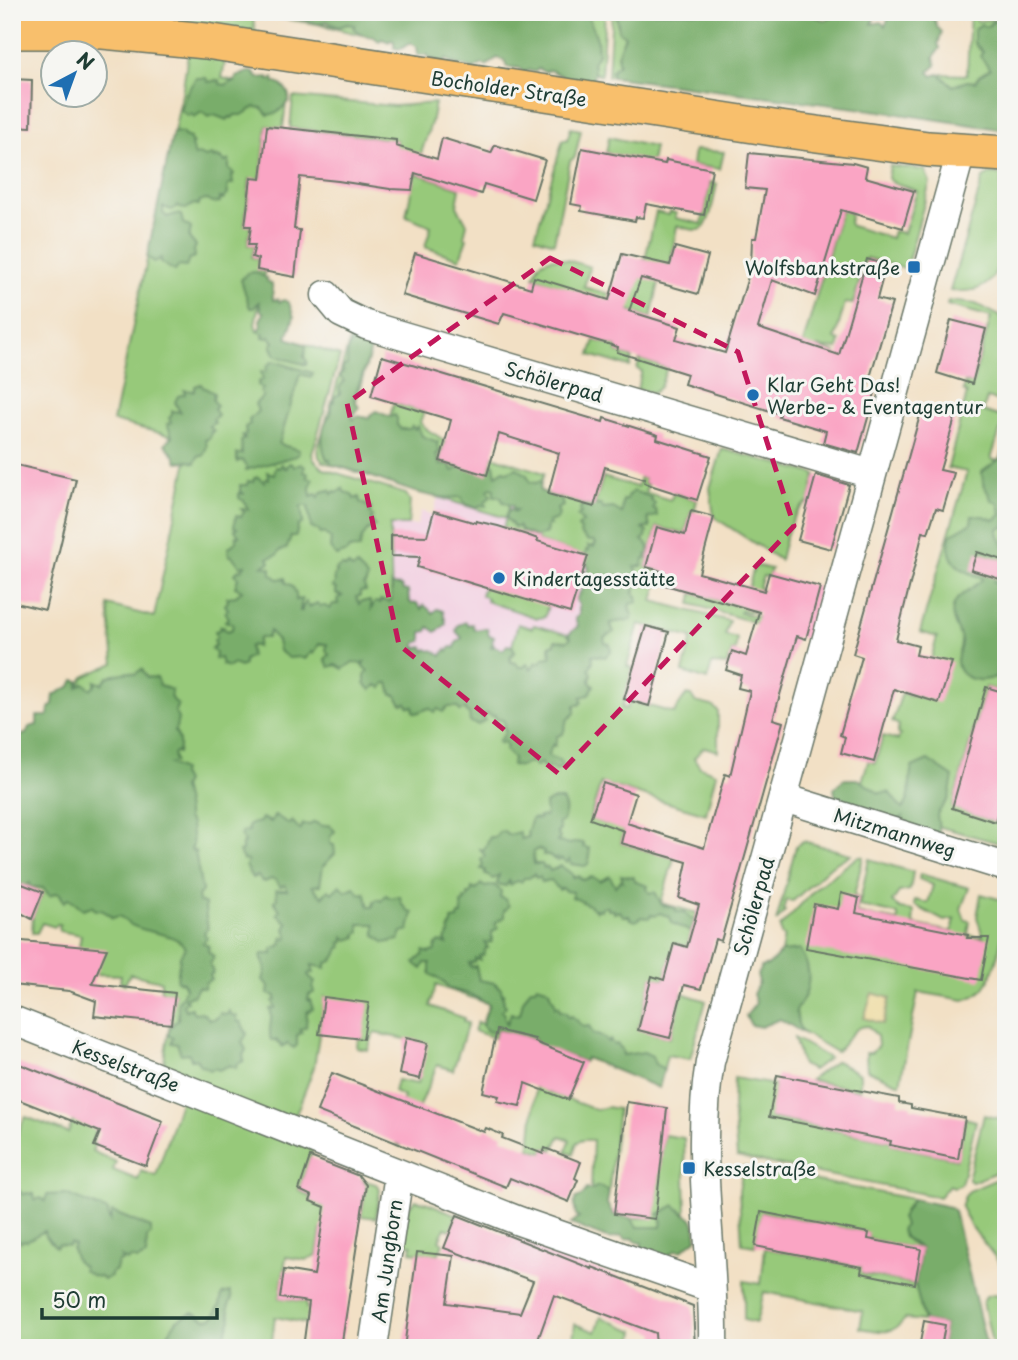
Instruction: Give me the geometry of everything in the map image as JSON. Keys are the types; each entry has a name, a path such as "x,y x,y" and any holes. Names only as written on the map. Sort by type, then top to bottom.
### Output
{"main road":[{"name":"Bocholder Straße","path":"12,31 101,21 139,23 206,41 780,129 961,152 1006,154"}],"street":[{"path":"12,23 25,12"},
{"name":"Schölerpad","path":"713,1348 705,1157 707,1080 721,1018 961,152"},
{"name":"Schölerpad","path":"326,295 341,313 366,325 871,474"},
{"name":"Mitzmannweg","path":"784,798 1006,867"},
{"name":"Kesselstraße","path":"12,1020 399,1174 626,1260 712,1288"},
{"name":"Am Jungborn","path":"373,1348 399,1174"}],"highlighted area":[{"path":"550,258 738,352 794,526 559,774 399,645 347,403"}],"shaded area":[{"name":"Kindertagesstätte","path":"516,485 628,517 564,706 393,671 390,525 417,525 421,511 433,515 438,497 506,518"}],"green space":[{"path":"136,12 284,12 286,16 339,27 356,25 366,36 317,24 252,14 259,50 228,45 222,78 287,95 283,128 267,126 261,179 250,179 245,225 251,226 248,245 255,245 252,257 258,259 258,270 265,272 255,324 257,331 340,356 312,454 314,460 324,469 406,494 410,501 408,525 390,525 393,649 564,706 628,517 594,507 603,477 637,487 640,477 645,479 644,483 648,485 645,492 670,500 674,493 697,500 685,534 657,527 646,567 661,571 653,601 729,621 725,635 737,638 735,652 732,651 727,665 712,664 707,680 683,672 692,638 639,624 627,666 633,668 622,708 626,709 631,701 674,713 686,695 692,696 695,702 712,706 718,711 718,751 704,747 694,758 700,767 716,773 706,814 601,783 590,818 605,824 626,823 621,843 674,858 661,903 697,913 687,947 675,943 664,980 652,977 638,1029 670,1038 682,993 706,1001 690,1059 667,1055 659,1088 586,1058 584,1062 561,1053 546,1091 596,1110 607,1107 618,1109 609,1191 598,1186 591,1191 593,1140 577,1142 573,1154 566,1152 570,1140 560,1136 553,1150 546,1148 544,1152 530,1149 538,1063 531,1059 535,1039 498,1030 495,1038 474,1031 477,1022 482,1024 489,1004 436,985 430,1006 464,1018 463,1022 468,1023 453,1070 437,1065 407,1137 400,1146 397,1144 404,1125 396,1121 404,1097 394,1092 397,1080 418,1084 427,1043 374,1033 368,1050 357,1048 358,1039 363,1039 325,997 314,1067 290,1130 316,1140 299,1190 323,1206 329,1202 335,1232 321,1230 317,1255 306,1260 286,1257 280,1298 306,1302 306,1308 313,1309 310,1324 275,1317 271,1348 12,1348 12,1146 24,1119 26,1117 68,1133 75,1116 98,1117 92,1151 116,1162 113,1170 138,1180 141,1171 156,1176 184,1089 163,1079 175,994 161,991 161,981 130,974 125,984 120,982 121,975 92,974 75,969 81,935 59,931 60,924 55,927 42,923 37,933 32,933 33,916 42,893 12,881 12,760 55,722 84,677 114,663 108,605 154,617 191,441 113,421 182,94 190,40 143,34"},
{"path":"284,12 591,12 589,18 597,39 598,54 593,62 591,85 568,79 550,70 527,70 525,73 519,68 507,67 504,60 497,58 486,66 483,64 474,69 446,59 443,63 429,58 428,55 418,55 417,47 410,43 401,49 394,48 394,41 379,41 357,32 353,28 355,25 339,27 326,21 319,24 290,18"},
{"path":"591,12 605,12 601,75 594,73 593,62 598,54 597,39 589,18"},
{"path":"612,12 616,12 617,24 625,36 617,55 619,64 611,71 613,77 608,76"},
{"path":"616,12 803,12 825,20 840,12 872,12 875,15 872,24 881,22 885,26 889,18 898,12 925,12 935,20 942,32 938,44 940,48 934,57 936,65 929,72 933,76 939,74 953,86 967,81 975,82 990,69 980,56 983,52 974,43 974,30 981,24 986,27 999,18 1006,21 1006,130 613,77 611,71 619,64 617,55 625,36 619,32"},
{"path":"970,12 976,12 976,21 995,19 986,27 977,27 974,30 974,43 983,53 990,69 975,82 967,81 953,86 939,74 967,75"},
{"path":"248,72 253,72 258,78 273,78 274,82 287,91 289,101 277,113 268,115 262,108 255,107 227,120 214,115 208,117 202,112 194,117 191,113 188,116 180,110 196,78 206,78 208,82 219,80 220,84 227,85"},
{"path":"293,97 394,106 435,103 415,172 393,170 396,140 290,128"},
{"path":"571,128 581,130 575,157 570,161 554,243 535,237 563,139 567,140"},
{"path":"173,132 183,133 190,138 195,156 212,155 214,158 221,157 225,162 229,160 229,169 234,174 233,184 229,184 227,188 228,194 223,199 220,198 220,202 200,201 198,205 194,204 186,209 178,205 172,210 163,207 163,213 167,217 181,215 183,223 191,228 189,238 196,246 195,257 189,259 186,267 179,266 175,271 161,263 161,258 155,262 147,257"},
{"path":"609,137 654,147 651,162 606,153"},
{"path":"694,150 724,152 720,169 692,165"},
{"path":"890,166 925,170 930,182 906,269 866,258 853,304 845,303 835,339 840,341 838,349 816,347 836,353 835,356 803,344 841,210 851,213 851,226 891,238 893,231 904,233 917,191 890,181"},
{"path":"415,173 460,188 457,206 467,224 464,237 467,238 460,259 425,247 431,226 406,216"},
{"path":"990,174 1002,175 997,269 989,282 978,289 950,291 983,178"},
{"path":"710,182 717,184 706,224 699,230 677,226 670,265 663,264 651,318 534,277 539,264 545,260 564,259 590,267 584,287 631,300 642,259 645,259 656,212 669,215 670,212 676,213 675,218 702,224"},
{"path":"255,272 272,284 273,300 289,303 294,317 287,338 306,345 306,365 276,356 271,345 274,342 257,331 264,313 259,302 254,308 250,308 241,280 247,273"},
{"path":"948,301 976,304 1006,319 1006,332 1001,340 1006,342 1006,351 997,366 1003,377 1006,377 1006,403 987,398 983,411 1004,418 991,459 1006,463 1006,650 1002,665 1006,667 1002,692 986,687 952,807 995,822 1006,782 1006,843 855,804 872,749 875,751 872,762 875,763 883,736 898,740 899,725 892,723 902,693 921,697 937,637 920,632 967,472 948,468 967,393 963,391 965,382 972,384 991,317 947,305"},
{"path":"351,336 373,343 349,425 384,415 390,416 394,403 424,412 420,422 445,442 440,461 486,475 492,456 544,473 539,491 516,485 506,518 323,462 318,448"},
{"path":"357,339 368,341 370,353 354,398 359,408 352,417 353,420 357,416 369,418 376,411 390,417 395,415 397,425 401,429 410,429 412,426 415,429 418,426 422,436 438,442 440,451 436,455 440,465 451,464 454,471 459,467 494,464 496,475 504,470 507,472 517,468 527,475 530,482 541,481 540,491 560,497 563,506 557,509 557,519 548,522 550,525 547,525 546,533 536,537 521,531 518,526 515,528 506,518 509,509 515,512 517,510 503,502 501,497 494,496 494,489 491,488 488,490 491,496 485,502 486,506 480,505 477,508 465,504 461,497 445,498 412,491 331,465 323,449 324,425 331,414 334,397 340,394 339,388 344,381 340,376 343,366 347,365 350,341 355,342"},
{"path":"595,340 618,347 617,352 632,357 630,367 590,355"},
{"path":"640,359 667,368 660,387 653,393 637,389 642,371 637,369"},
{"path":"273,361 313,373 311,377 300,374 279,444 299,450 299,453 246,470 242,460 237,462 237,454 242,454 241,441 245,439 242,436 246,435 245,427 258,411 255,404 263,396 260,391 263,389 258,385 258,382 263,380 261,372 266,372 267,366"},
{"path":"201,384 214,393 213,400 217,406 214,409 218,415 213,419 215,423 209,426 214,431 211,432 210,438 205,440 207,446 203,456 199,455 195,463 177,462 165,444 172,436 167,424 171,423 169,418 172,411 180,412 175,402 178,396 185,394 184,390 195,391 195,386"},
{"path":"1006,444 1006,526 998,529 1006,550 1006,585 994,582 1006,595 1006,644 1001,648 996,677 978,680 966,676 958,668 961,640 952,612 958,599 983,578 967,572 952,559 950,535 971,523 972,516 984,516 994,520 1001,515 999,503 992,501 983,483 982,472 1001,458"},
{"path":"722,449 816,474 809,502 793,519 780,560 714,517 710,488"},
{"path":"290,463 294,466 302,464 305,467 303,472 313,479 311,496 316,494 319,497 321,492 330,490 332,494 335,491 337,493 343,488 344,492 352,494 354,499 359,497 360,502 371,508 371,519 375,526 364,535 360,548 349,549 336,556 330,548 331,539 324,533 320,534 319,530 311,528 308,506 301,506 303,523 298,526 296,536 291,536 287,548 268,558 270,562 263,566 271,568 271,574 278,579 285,578 286,583 293,587 296,600 302,599 300,611 306,602 309,607 317,603 330,609 333,604 338,604 337,599 342,596 336,594 336,589 332,587 337,572 335,570 342,566 346,568 348,565 352,569 357,566 367,580 364,586 366,591 360,592 360,596 356,597 359,604 362,601 370,601 371,609 375,602 388,602 392,599 392,585 401,586 408,591 409,601 412,604 417,603 421,609 424,605 433,613 437,609 443,611 446,624 436,632 429,627 422,632 422,641 416,643 416,648 433,650 442,656 446,649 448,651 451,647 455,648 462,638 456,631 458,625 466,622 468,625 472,624 475,630 487,628 489,635 494,637 494,645 491,647 503,650 507,645 512,646 515,651 510,657 511,662 519,667 527,664 531,669 536,662 551,657 550,646 555,644 555,640 567,641 571,638 568,635 578,626 575,618 579,615 579,605 576,600 589,577 586,573 589,569 583,556 586,550 589,550 588,546 594,547 596,543 588,541 580,534 578,527 583,522 577,516 581,513 582,505 601,505 603,509 613,508 622,513 623,500 627,500 627,496 633,491 651,497 657,516 648,518 650,528 642,528 647,532 642,540 649,546 649,553 642,566 635,567 639,574 636,579 641,582 635,586 633,593 638,602 630,604 630,612 633,614 631,620 610,623 614,632 604,638 605,643 610,644 611,652 605,657 592,655 593,661 589,669 592,674 591,684 594,685 589,695 581,697 582,702 575,705 575,713 567,720 563,734 557,736 555,746 552,745 548,756 561,761 563,765 555,771 549,767 544,769 541,763 536,766 530,762 520,767 512,765 513,758 505,750 507,747 504,742 498,742 506,731 503,720 488,713 482,717 485,720 478,725 470,722 465,709 460,711 457,707 447,707 443,712 438,709 434,712 429,708 414,712 413,706 402,704 396,695 392,695 389,683 385,683 382,688 377,685 371,690 365,684 365,674 368,671 362,666 365,662 353,662 343,669 336,665 329,667 325,659 329,655 326,651 327,644 319,644 314,654 312,652 305,659 289,658 279,651 277,641 270,631 267,638 259,638 257,647 249,647 251,656 244,660 244,665 240,667 233,664 229,667 222,665 220,658 215,659 216,653 211,649 216,644 215,631 224,626 222,628 228,631 233,624 225,621 228,618 225,613 228,609 225,605 227,597 236,596 242,590 235,587 238,578 235,574 245,565 240,566 229,556 228,548 237,541 236,536 239,536 235,530 237,528 234,527 236,516 241,517 244,512 241,509 248,509 239,498 239,493 245,494 240,492 240,485 247,485 248,481 253,482 254,478 258,477 264,482 269,479 267,472 274,474 276,467 279,468 282,464 287,468"},
{"path":"560,497 584,504 579,516 583,522 583,531 598,545 586,550 585,556 503,528 506,518 535,536 546,533 548,522 556,519 557,509 562,503"},
{"path":"754,567 771,569 768,577 763,576 756,612 740,613 761,617 760,624 691,604 693,593 743,607"},
{"path":"485,582 549,600 545,617 537,618 486,601 487,598 481,595"},
{"path":"518,624 532,628 534,625 569,635 571,639 556,640 555,644 550,646 551,657 536,662 532,669 519,667 510,660 515,651 512,646"},
{"path":"142,669 147,677 157,678 159,685 172,690 170,697 178,705 175,711 178,719 175,732 179,747 178,753 173,754 175,762 170,764 182,770 181,775 185,782 182,788 187,819 191,824 191,848 195,851 202,891 198,896 199,902 205,904 208,928 204,933 207,938 203,943 209,946 208,951 214,957 210,964 213,973 210,975 211,979 205,983 204,988 198,987 193,996 185,998 187,1001 183,1005 186,1010 191,1008 194,1013 202,1012 210,1020 217,1018 220,1013 227,1015 229,1011 237,1016 237,1021 241,1022 247,1034 242,1042 246,1050 244,1061 237,1064 236,1068 230,1065 211,1070 200,1065 196,1059 191,1059 189,1053 181,1054 177,1044 171,1043 173,1038 168,1035 170,1027 178,1019 178,1001 185,988 183,982 177,981 180,956 185,948 181,942 134,927 119,916 112,918 92,906 83,909 69,898 64,902 60,894 50,896 43,888 31,887 30,883 25,886 12,881 12,743 15,737 26,734 29,727 37,725 37,716 48,716 54,695 71,686 74,680 79,681 78,687 84,683 91,689 95,686 95,681 102,684 110,676 129,672 135,674"},
{"path":"928,760 953,777 949,798 937,814 940,839 900,830 903,817 895,823 837,808 834,788 844,779 858,779 879,793 889,792 902,809 909,794 912,767"},
{"path":"554,799 562,800 565,808 562,822 558,823 560,830 557,833 560,838 557,842 584,843 583,847 589,848 588,864 571,864 570,859 567,863 562,859 558,861 557,858 555,860 543,855 544,852 538,849 533,852 534,864 542,864 550,871 561,866 573,877 579,876 582,880 592,877 600,881 610,876 615,886 623,881 621,875 633,877 636,882 648,886 650,893 655,892 662,905 674,907 677,912 685,912 695,919 691,932 672,923 670,917 660,913 649,918 641,917 636,921 629,916 623,916 620,911 614,913 614,910 608,910 608,907 596,911 572,897 573,892 563,888 559,890 551,880 541,882 540,877 536,878 534,874 521,882 510,885 509,881 506,886 497,884 499,875 493,879 485,874 485,870 481,869 481,860 485,856 480,849 484,850 490,837 496,837 499,832 504,831 508,835 519,832 521,839 529,837 527,833 532,818 546,816 545,804"},
{"path":"275,815 289,824 292,821 300,830 303,824 310,825 314,822 322,826 329,825 335,831 330,837 330,844 334,845 335,854 323,866 320,885 312,886 322,897 328,890 332,893 340,885 346,891 354,887 360,894 365,893 369,907 373,907 374,901 381,901 386,895 391,898 400,896 401,902 413,913 409,930 402,932 399,940 385,943 375,935 375,924 359,924 360,932 357,937 348,940 344,937 342,947 333,960 326,963 326,968 312,965 314,973 308,975 315,982 315,992 309,995 308,1000 313,1009 307,1012 306,1027 300,1029 302,1033 297,1035 297,1045 294,1048 287,1044 283,1047 276,1040 271,1040 270,1009 275,1008 273,1001 276,996 268,994 269,986 263,980 266,969 261,956 273,954 272,949 281,945 283,937 287,939 285,929 288,923 277,914 280,910 274,901 277,899 276,890 287,890 287,887 280,887 276,880 265,882 258,876 252,878 246,866 248,861 243,860 239,852 242,851 244,843 242,832 249,831 251,824 260,822 262,818 271,822"},
{"path":"803,841 851,854 831,866 793,901 786,900 785,911 776,922 796,846"},
{"path":"859,856 863,857 854,896 859,898 856,913 898,921 898,914 859,906 869,859 913,872 910,890 899,892 892,902 900,909 914,911 913,924 952,932 955,919 944,921 914,905 915,900 928,903 933,885 919,879 920,874 969,888 961,909 965,920 970,921 968,935 983,937 977,917 981,894 1006,901 996,960 988,982 981,991 964,1000 918,992 900,1084 867,1070 866,1053 871,1053 878,1046 877,1036 868,1026 854,1032 836,1052 780,1019 781,952 784,936 781,935 780,927 817,887"},
{"path":"22,884 13,908 13,913 18,915 12,934 12,886 20,888"},
{"path":"481,884 485,887 494,885 501,891 500,897 505,899 509,906 504,911 504,917 495,923 498,928 492,932 492,942 485,943 488,948 484,955 479,956 480,960 475,959 475,962 469,963 471,967 476,966 479,980 495,983 501,989 506,1006 501,1011 505,1014 507,1024 511,1013 520,1014 523,1001 531,988 537,985 547,988 555,1007 559,1006 560,1011 566,1012 568,1017 572,1016 584,1027 589,1026 593,1034 617,1044 623,1055 644,1052 652,1056 655,1064 664,1069 659,1088 586,1058 584,1062 561,1053 532,1052 535,1039 498,1030 495,1033 487,1031 482,1025 489,1004 469,994 449,989 444,982 430,974 430,963 425,963 422,969 414,963 424,951 435,951 440,942 447,944 445,940 450,933 452,920 462,915 461,903 471,894 472,888 476,890"},
{"path":"800,950 808,973 805,995 796,1010 798,1024 803,1033 780,1019 761,1027 751,1025 746,1016 756,1003 753,994 759,982 757,975 761,967 769,965 781,952"},
{"path":"794,1038 829,1058 813,1070 802,1065"},
{"path":"836,1061 860,1074 860,1090 810,1080"},
{"path":"734,1078 776,1085 770,1118 891,1141 891,1145 957,1159 965,1118 976,1121 962,1181 954,1187 949,1185 939,1197 737,1157"},
{"path":"984,1115 1006,1120 1006,1168 972,1182 969,1175"},
{"path":"664,1135 684,1138 686,1214 675,1206 665,1215 661,1227 637,1227 631,1218 654,1218"},
{"path":"743,1167 913,1199 904,1211 904,1237 917,1249 868,1239 868,1233 762,1212 755,1246 742,1244 739,1191"},
{"path":"1006,1175 1006,1271 970,1225 961,1207 969,1191"},
{"path":"362,1180 376,1184 380,1189 376,1218 361,1216 366,1186"},
{"path":"598,1186 609,1191 607,1204 614,1215 631,1218 637,1227 661,1227 662,1219 658,1214 675,1205 694,1221 697,1238 681,1251 676,1250 670,1254 669,1271 641,1249 642,1243 633,1238 625,1240 621,1236 609,1239 571,1224 579,1218 576,1216 574,1204 576,1198 582,1196 587,1189"},
{"path":"20,1191 23,1195 34,1194 35,1200 41,1198 45,1201 47,1195 66,1194 108,1211 110,1221 112,1212 151,1228 151,1234 147,1238 146,1256 127,1261 121,1257 122,1261 118,1262 116,1270 103,1280 83,1270 76,1261 72,1249 74,1245 59,1244 56,1247 45,1236 44,1231 26,1241 21,1242 15,1237 17,1244 12,1248 12,1202 15,1203 13,1194"},
{"path":"913,1199 950,1207 954,1211 987,1348 941,1348 945,1325 924,1321 915,1284 921,1249 904,1237 901,1230 904,1225 901,1218"},
{"path":"415,1200 457,1215 451,1230 445,1228 439,1240 443,1243 438,1255 411,1252 412,1245 402,1243 408,1208"},
{"path":"765,1248 862,1267 862,1274 915,1284 924,1321 905,1319 890,1331 860,1328 863,1311 764,1292 756,1323 744,1320 744,1281 761,1284"},
{"path":"230,1292 232,1298 228,1307 231,1319 224,1338 229,1348 153,1348 166,1337 177,1320 193,1312 206,1319 213,1318 222,1294"},
{"path":"986,1296 1006,1296 1006,1348 993,1348 983,1302"},
{"path":"601,1317 635,1331 632,1348 572,1348 575,1324 596,1332"}],"sand":[{"path":"872,993 890,998 883,1024 864,1018"}],"building":[{"path":"12,79 32,80 31,127 12,126"},
{"path":"267,126 396,140 396,146 437,159 442,138 491,153 495,145 545,160 533,199 484,184 481,194 415,173 412,190 300,177 294,229 300,230 295,277 257,270 258,259 252,257 255,245 248,245 251,226 245,226 251,178 261,179"},
{"path":"582,148 665,164 666,160 712,169 704,215 646,204 643,218 636,217 635,221 581,211 582,206 571,204"},
{"path":"749,153 853,163 867,167 865,177 914,191 903,228 841,210 815,296 772,280 758,328 839,355 867,259 886,265 877,299 892,303 866,391 875,393 858,453 823,443 826,431 684,384 687,374 617,352 618,347 504,313 499,324 402,295 415,253 531,288 534,277 609,300 622,254 670,265 675,247 708,256 698,294 641,278 629,311 680,327 676,339 725,353 751,267 752,238 756,238 765,190 745,188"},
{"path":"951,320 986,329 972,384 937,373"},
{"path":"382,356 603,422 604,418 711,456 697,500 644,483 645,479 605,467 594,507 548,494 559,453 499,434 487,475 440,461 451,420 371,396"},
{"path":"922,408 955,418 940,470 954,473 943,510 936,508 928,533 923,532 896,640 918,646 916,655 952,662 939,703 894,689 874,762 841,753 845,737 840,735 862,657 853,654"},
{"path":"12,464 76,479 45,610 12,602"},
{"path":"816,475 849,485 831,549 798,540"},
{"path":"434,511 498,526 588,556 570,613 417,567 420,557 391,556 391,535 427,536"},
{"path":"691,511 714,517 699,573 764,591 769,573 820,587 806,639 797,636 773,719 783,722 721,941 715,939 701,989 684,985 670,1038 638,1030 652,976 664,980 674,943 687,947 699,905 679,898 687,862 621,843 624,831 590,819 603,783 636,794 627,823 704,848 725,774 730,776 750,691 738,688 741,675 726,670 732,651 746,656 759,612 662,584 665,572 646,567 657,527 685,535"},
{"path":"977,552 1006,561 1006,581 971,570"},
{"path":"646,626 669,632 649,706 624,699"},
{"path":"986,687 1006,693 1006,783 995,822 952,808"},
{"path":"22,884 43,892 32,919 12,908"},
{"path":"841,893 859,898 856,913 968,935 967,938 989,938 981,980 806,948 814,904 838,909"},
{"path":"12,940 107,949 92,984 175,993 171,1024 94,1016 96,1001 69,991 12,985"},
{"path":"324,997 369,1003 363,1039 319,1034"},
{"path":"497,1030 535,1039 535,1042 584,1062 568,1100 525,1083 520,1106 497,1101 499,1096 483,1092"},
{"path":"406,1038 428,1043 420,1079 399,1074"},
{"path":"12,1061 163,1121 146,1166 94,1146 100,1132 12,1097"},
{"path":"332,1073 484,1132 486,1128 503,1135 502,1138 543,1154 545,1148 581,1162 575,1178 578,1180 569,1202 510,1178 506,1187 317,1111"},
{"path":"777,1075 899,1098 899,1103 911,1105 911,1108 965,1118 958,1159 890,1145 891,1141 769,1117"},
{"path":"627,1102 667,1108 655,1219 614,1214"},
{"path":"310,1157 359,1176 366,1185 341,1348 303,1348 309,1302 280,1298 284,1270 314,1275 325,1207 310,1201 312,1196 299,1190"},
{"path":"761,1212 869,1233 868,1239 921,1249 915,1284 861,1273 862,1267 755,1246"},
{"path":"457,1215 693,1306 695,1348 656,1348 655,1333 554,1295 535,1348 404,1348 417,1252 454,1256 447,1303 520,1313 533,1281 444,1248"},
{"path":"924,1321 945,1325 941,1348 919,1348"}],"place":[{"name":"Wolfsbankstraße","path":"914,267"},
{"name":"Klar Geht Das! Werbe- & Eventagentur","path":"753,395"},
{"name":"Kindertagesstätte","path":"499,578"},
{"name":"Kesselstraße","path":"689,1168"}]}
